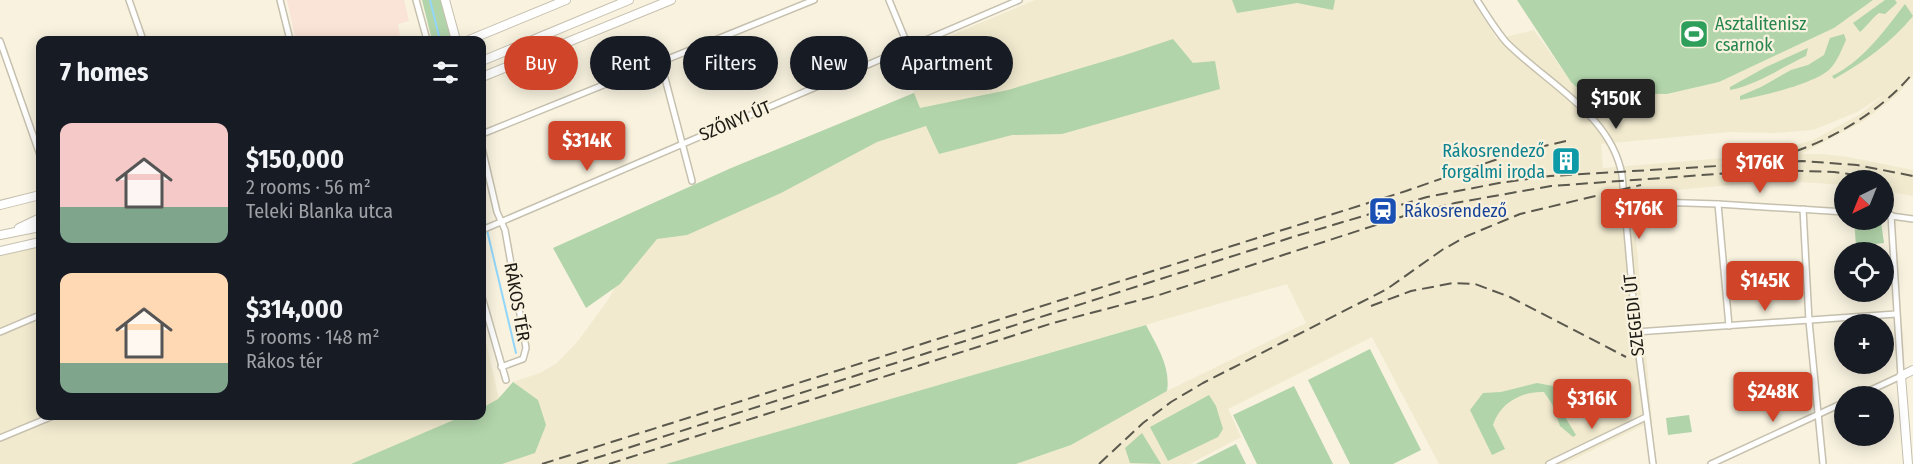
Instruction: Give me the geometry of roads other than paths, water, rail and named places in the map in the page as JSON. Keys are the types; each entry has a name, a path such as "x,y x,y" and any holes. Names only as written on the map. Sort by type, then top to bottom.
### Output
{"main road":[{"path":"486,59 629,0"},
{"path":"486,75 671,0"},
{"path":"4,234 36,220"},
{"path":"4,234 36,228"},
{"path":"0,251 36,243"},
{"path":"29,245 36,246"}],"street":[{"path":"129,0 142,36"},
{"path":"280,0 289,36"},
{"path":"416,0 426,36"},
{"path":"445,0 455,36"},
{"path":"479,36 566,0"},
{"path":"671,59 814,0"},
{"path":"889,0 905,36"},
{"name":"SZŐNYI ÚT","path":"933,36 1019,0"},
{"name":"SZEGEDI ÚT","path":"1477,0 1505,40 1578,104 1609,140 1620,165 1636,332 1653,464"},
{"path":"0,40 36,143"},
{"name":"SZŐNYI ÚT","path":"683,143 880,58"},
{"path":"486,132 593,90"},
{"path":"668,90 692,182"},
{"path":"486,228 683,143"},
{"path":"486,164 500,222"},
{"path":"0,206 36,196"},
{"path":"1624,201 1834,211"},
{"path":"1718,204 1729,326"},
{"path":"1803,209 1809,321 1823,464"},
{"path":"1894,216 1913,219"},
{"name":"RÁKOS TÉR","path":"500,222 505,230 526,348 523,359 501,367"},
{"path":"1888,230 1908,464"},
{"path":"486,312 506,380"},
{"path":"1636,332 1896,314"},
{"path":"0,332 36,317"},
{"path":"1880,386 1913,370"},
{"path":"1711,464 1834,407"},
{"path":"1549,464 1646,417"},
{"path":"0,438 43,420"}],"waterway":[{"path":"430,0 439,36"},
{"path":"486,226 516,353"}],"railway":[{"path":"1778,157 1815,144 1852,125 1885,101 1913,73"},
{"path":"542,464 1406,191 1518,152 1566,141"},
{"path":"577,464 1296,236 1427,197 1550,176 1802,161 1857,165 1913,176"},
{"path":"609,464 1053,323 1159,295 1404,216 1455,203 1551,186 1772,170 1834,172"},
{"path":"1099,464 1143,423 1171,402 1203,383 1387,289 1442,250 1467,236 1520,214 1641,185"},
{"path":"1371,306 1411,291 1453,283 1475,284 1510,297 1626,357"}],"place":[{"name":"Asztalitenisz csarnok","path":"1694,34"},
{"name":"Rákosrendező forgalmi iroda","path":"1566,161"},
{"name":"Rákosrendező","path":"1383,211"}]}
